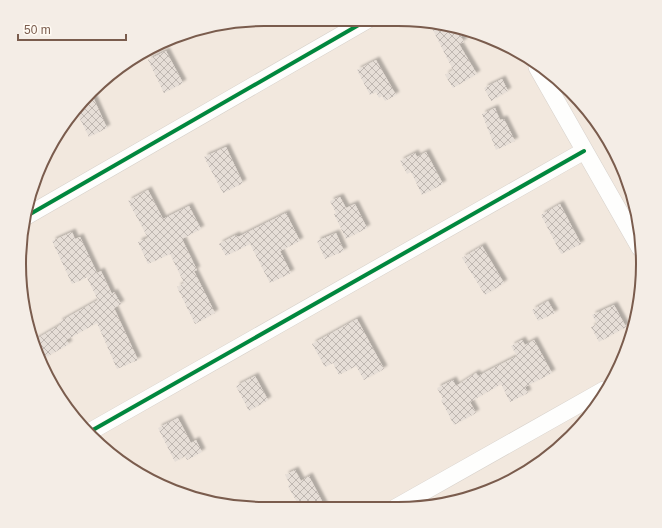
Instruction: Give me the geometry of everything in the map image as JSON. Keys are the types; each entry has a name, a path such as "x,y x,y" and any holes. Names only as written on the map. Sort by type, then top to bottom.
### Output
{"street":[{"path":"32,213 357,26"},
{"path":"541,73 634,238"},
{"path":"94,430 584,151"},
{"path":"407,501 597,394"}],"shaded area":[{"path":"398,26 429,28 460,34 489,44 517,58 543,75 577,107 596,132 618,173 628,202 634,233 636,264 635,280 634,295 628,326 618,355 604,383 587,409 555,443 530,462 489,484 460,494 429,500 398,502 264,502 233,500 202,494 173,484 132,462 107,443 85,421 66,396 44,355 34,326 28,295 26,264 28,233 34,202 44,173 58,145 75,119 107,85 119,75 145,58 173,44 202,34 233,28"}],"building":[{"path":"432,29 460,34 464,42 459,44 477,74 453,88 445,75 453,70"},
{"path":"166,51 183,83 164,93 148,60"},
{"path":"376,60 396,95 385,101 382,96 379,98 376,92 370,95 357,70"},
{"path":"502,79 508,91 491,101 484,88"},
{"path":"94,98 107,128 89,137 78,115"},
{"path":"495,108 500,120 504,119 515,141 496,150 482,114"},
{"path":"226,147 243,183 223,193 204,157"},
{"path":"426,152 443,184 422,195 411,172 407,174 400,161 415,153 417,157"},
{"path":"148,190 163,219 189,206 201,229 182,239 197,270 194,271 215,313 195,324 177,287 184,283 170,254 148,264 138,242 148,238 128,201"},
{"path":"340,197 346,208 355,204 367,228 346,239 334,214 336,213 330,201"},
{"path":"560,204 581,244 561,254 541,215"},
{"path":"286,213 300,241 280,251 291,273 270,283 250,244 226,256 219,244 236,235 238,237"},
{"path":"72,232 75,239 80,237 97,273 72,284 52,241"},
{"path":"336,233 344,251 325,259 317,241"},
{"path":"482,246 504,283 485,295 462,258"},
{"path":"101,271 112,294 114,292 121,304 114,308 138,360 117,369 97,323 66,340 69,344 45,358 38,338 60,325 59,322 98,300 87,278"},
{"path":"548,301 555,313 538,321 532,310"},
{"path":"614,305 626,327 599,342 591,327 597,324 592,315"},
{"path":"357,319 384,369 364,380 356,366 339,375 333,363 325,367 312,344"},
{"path":"522,340 525,345 534,340 552,373 525,387 528,393 510,402 501,384 470,402 476,413 454,425 441,400 443,399 437,388 453,380 456,386 476,373 478,376 517,356 511,346"},
{"path":"255,376 268,400 249,411 236,386"},
{"path":"178,418 191,443 196,440 202,452 187,460 185,456 175,462 158,428"},
{"path":"295,470 301,481 309,476 322,502 297,502 288,486 290,484 285,475"}],"cycle path":[{"path":"32,213 357,26"},
{"path":"94,430 584,151"}]}
